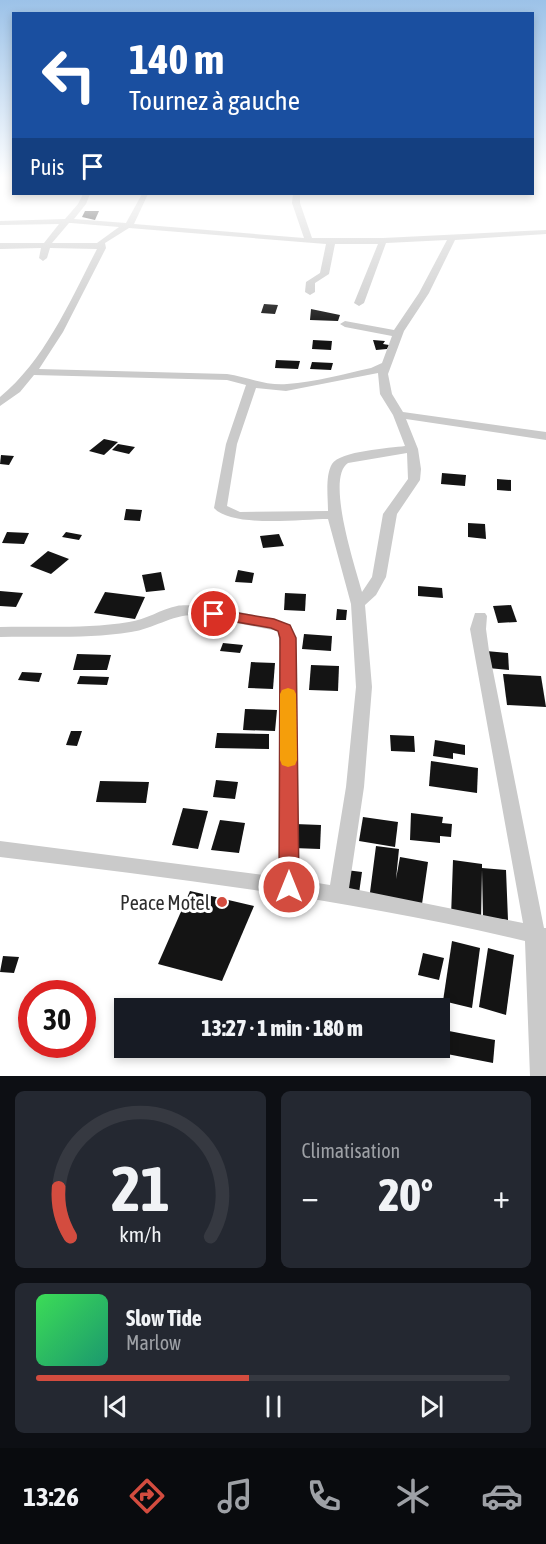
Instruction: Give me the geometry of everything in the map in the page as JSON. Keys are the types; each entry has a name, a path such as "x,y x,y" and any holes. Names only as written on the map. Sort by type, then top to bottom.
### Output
{"street":[{"path":"43,258 45,246 52,234 59,229"},
{"path":"0,403 15,392 45,352 102,248 101,242 122,229"},
{"path":"176,229 309,241 383,241 546,232"},
{"path":"305,229 309,241"},
{"path":"358,604 371,592 379,577 390,514 414,480 412,449 399,415 386,394 383,384 386,365 398,334 424,293 453,236"},
{"path":"310,292 311,282 324,274 331,241"},
{"path":"359,303 383,241"},
{"path":"0,246 95,245 102,248"},
{"path":"345,324 398,334"},
{"path":"30,372 227,377 245,380 252,384 286,388 374,371 386,365"},
{"path":"252,384 236,425 221,490 220,507 230,514 240,516 334,515"},
{"path":"399,415 546,436"},
{"path":"338,894 355,788 364,687 358,604 334,515 333,484 338,464 362,456 412,449"},
{"path":"0,632 132,627 163,615 194,610 285,628 289,657 289,887"},
{"path":"480,616 478,629 481,651 540,936 541,1076"},
{"path":"0,849 104,861 338,894 481,921 540,936"}],"building":[{"path":"264,304 278,305 275,314 261,313"},
{"path":"311,309 340,315 338,321 310,320"},
{"path":"313,340 332,341 331,350 312,349"},
{"path":"373,340 385,341 383,344 389,345 387,349 376,350"},
{"path":"276,360 300,361 298,369 275,368"},
{"path":"312,362 333,363 331,370 310,369"},
{"path":"104,439 118,442 104,455 89,451"},
{"path":"118,444 135,447 129,454 112,450"},
{"path":"1,455 14,456 9,465 0,464"},
{"path":"442,473 466,475 465,486 441,484"},
{"path":"497,479 511,480 511,491 497,490"},
{"path":"126,509 142,510 140,521 124,520"},
{"path":"468,523 485,524 486,539 468,537"},
{"path":"7,532 29,533 24,544 2,543"},
{"path":"66,532 82,535 79,540 62,537"},
{"path":"279,534 284,546 263,548 260,536"},
{"path":"48,551 69,559 51,574 30,566"},
{"path":"238,570 254,573 252,583 235,582"},
{"path":"161,572 165,590 146,592 142,575"},
{"path":"418,586 442,588 443,598 418,596"},
{"path":"0,591 23,593 16,607 0,606"},
{"path":"105,592 145,597 135,619 94,613"},
{"path":"285,593 306,594 305,611 284,610"},
{"path":"511,605 517,622 498,623 493,606"},
{"path":"337,609 347,610 346,620 336,620"},
{"path":"304,634 332,636 331,651 302,649"},
{"path":"223,643 243,645 240,653 220,651"},
{"path":"486,651 508,653 509,670 488,668"},
{"path":"77,654 111,655 107,670 73,670"},
{"path":"251,662 275,663 273,689 248,688"},
{"path":"311,665 339,666 338,691 309,690"},
{"path":"22,672 42,673 39,682 18,680"},
{"path":"503,674 541,676 546,707 507,705"},
{"path":"80,676 109,677 107,685 77,684"},
{"path":"245,709 277,710 275,731 243,730"},
{"path":"71,731 82,731 77,746 66,745"},
{"path":"217,733 269,734 269,749 215,748"},
{"path":"390,735 414,736 415,752 391,751"},
{"path":"435,740 465,745 465,755 453,753 453,759 433,756"},
{"path":"431,761 478,768 477,793 429,786"},
{"path":"216,780 238,782 235,799 213,797"},
{"path":"100,781 149,782 146,803 96,802"},
{"path":"183,808 208,811 198,849 172,845"},
{"path":"411,813 443,817 442,823 452,824 451,837 440,836 440,843 410,840"},
{"path":"363,817 398,822 395,847 359,841"},
{"path":"220,820 245,823 239,853 211,850"},
{"path":"295,824 321,825 320,849 293,848"},
{"path":"376,846 399,849 396,879 400,857 428,862 421,911 369,900"},
{"path":"453,860 482,864 482,868 506,870 508,920 483,917 482,870 481,921 451,917"},
{"path":"346,870 362,872 359,893 343,891"},
{"path":"190,891 254,906 222,981 158,964"},
{"path":"452,941 480,948 472,1008 450,1003 450,998 443,998"},
{"path":"488,948 514,955 506,1015 479,1007"},
{"path":"423,953 444,958 439,980 418,975"},
{"path":"3,956 19,957 14,973 0,972"},
{"path":"450,1031 495,1040 493,1063 450,1055"}],"slow traffic":[{"path":"288,694 288,760"}],"place":[{"name":"Peace Motel","path":"222,902"}],"route":[{"path":"214,614 274,624 285,628 288,638 289,887"}]}
